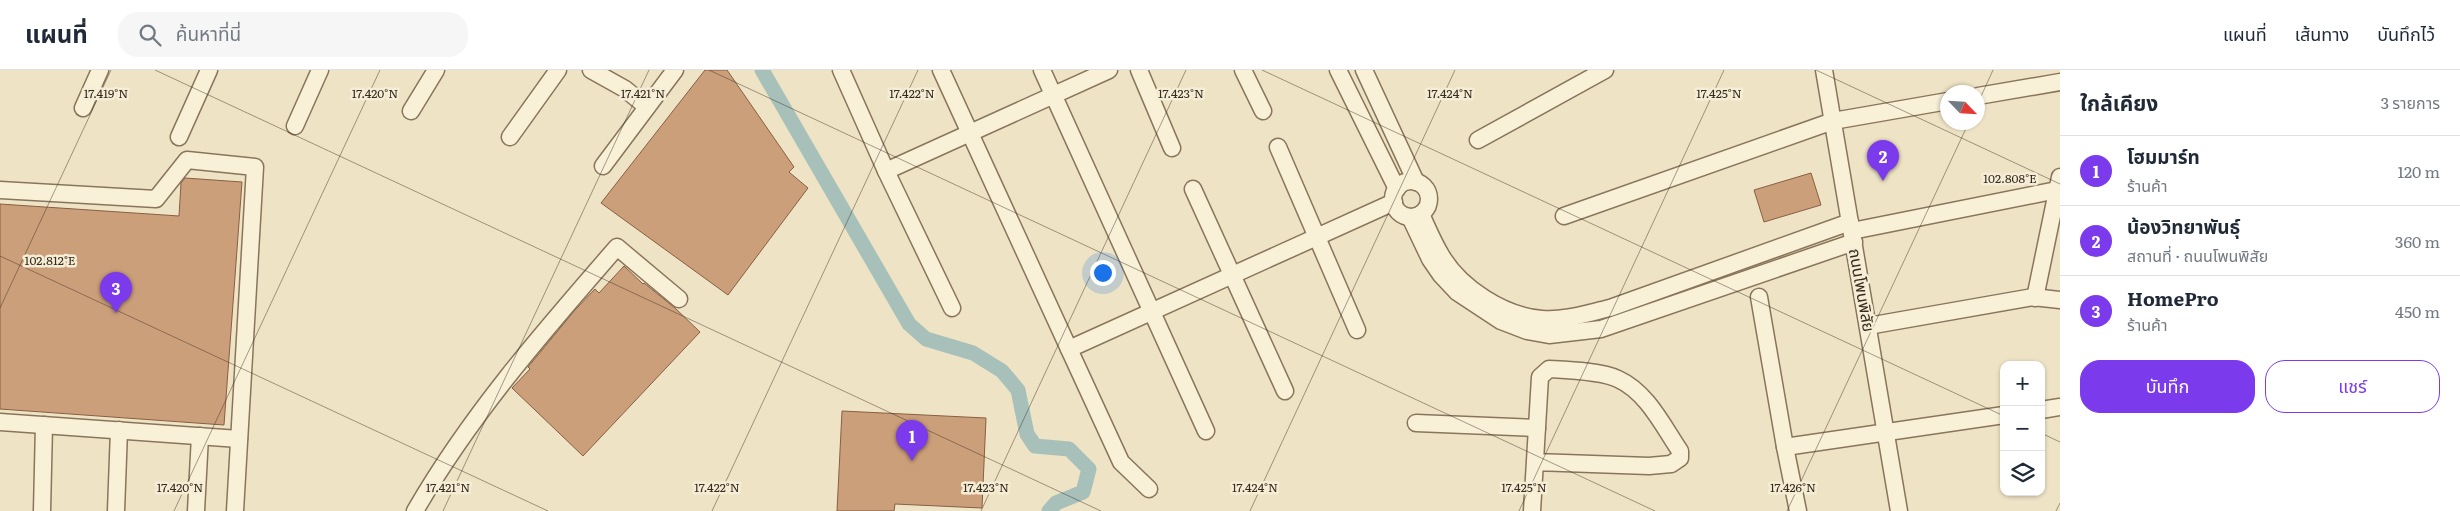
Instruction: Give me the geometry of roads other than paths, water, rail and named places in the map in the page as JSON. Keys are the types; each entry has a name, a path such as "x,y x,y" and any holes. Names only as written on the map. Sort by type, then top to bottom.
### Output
{"street":[{"path":"83,108 100,70"},
{"path":"179,137 209,70"},
{"path":"295,126 320,70"},
{"path":"411,110 436,70"},
{"path":"510,137 558,70"},
{"path":"592,70 625,89 647,107"},
{"path":"602,166 675,70"},
{"path":"841,70 886,171 952,308"},
{"path":"941,70 1121,462 1149,489"},
{"path":"1042,70 1150,312 1206,431"},
{"path":"886,171 1109,70"},
{"path":"1139,70 1172,148"},
{"path":"1242,70 1263,111"},
{"path":"1069,349 1315,237 1395,195 1406,182 1416,182 1424,186 1429,195 1428,204 1416,215 1402,214 1395,195 1338,70"},
{"path":"1478,140 1605,70"},
{"name":"ถนนโพนพิสัย","path":"1824,70 1899,511"},
{"path":"1348,94 1367,77 1416,182"},
{"path":"1985,95 2060,82"},
{"path":"1564,216 1833,121 1940,103"},
{"path":"1278,148 1315,237 1358,330"},
{"path":"0,190 156,199 188,160 256,167 235,511"},
{"path":"1416,215 1441,256 1470,288 1495,303 1523,316 1543,319 1573,316 1610,308 1757,254 2059,184 2035,298"},
{"path":"1193,189 1285,391"},
{"path":"1416,215 1430,259 1441,275 1458,292 1500,321 1527,331 1549,335 1601,329 1763,274 1852,232"},
{"path":"415,511 436,473 516,364 617,247 679,298"},
{"path":"1757,254 1763,274"},
{"path":"1759,297 1798,511"},
{"path":"1868,326 2035,298 2060,300"},
{"path":"1532,511 1540,377 1549,368 1573,370 1618,379 1644,398 1680,451 1680,458 1671,464 1649,466 1535,462"},
{"path":"2045,410 2060,408"},
{"path":"1786,446 2000,416"},
{"path":"1416,422 1537,428"},
{"path":"0,423 239,439"},
{"path":"42,511 44,425"},
{"path":"116,511 118,430"},
{"path":"196,511 200,436"}],"waterway":[{"path":"762,70 909,324 926,339 973,353 1002,371 1018,390 1027,434 1035,446 1069,449 1089,469 1083,492 1056,503 1049,511"}],"place":[{"name":"น้องวิทยาพันธุ์","path":"1883,181"},
{"name":"HomePro","path":"116,313"},
{"name":"โฮมมาร์ท","path":"912,461"}]}
